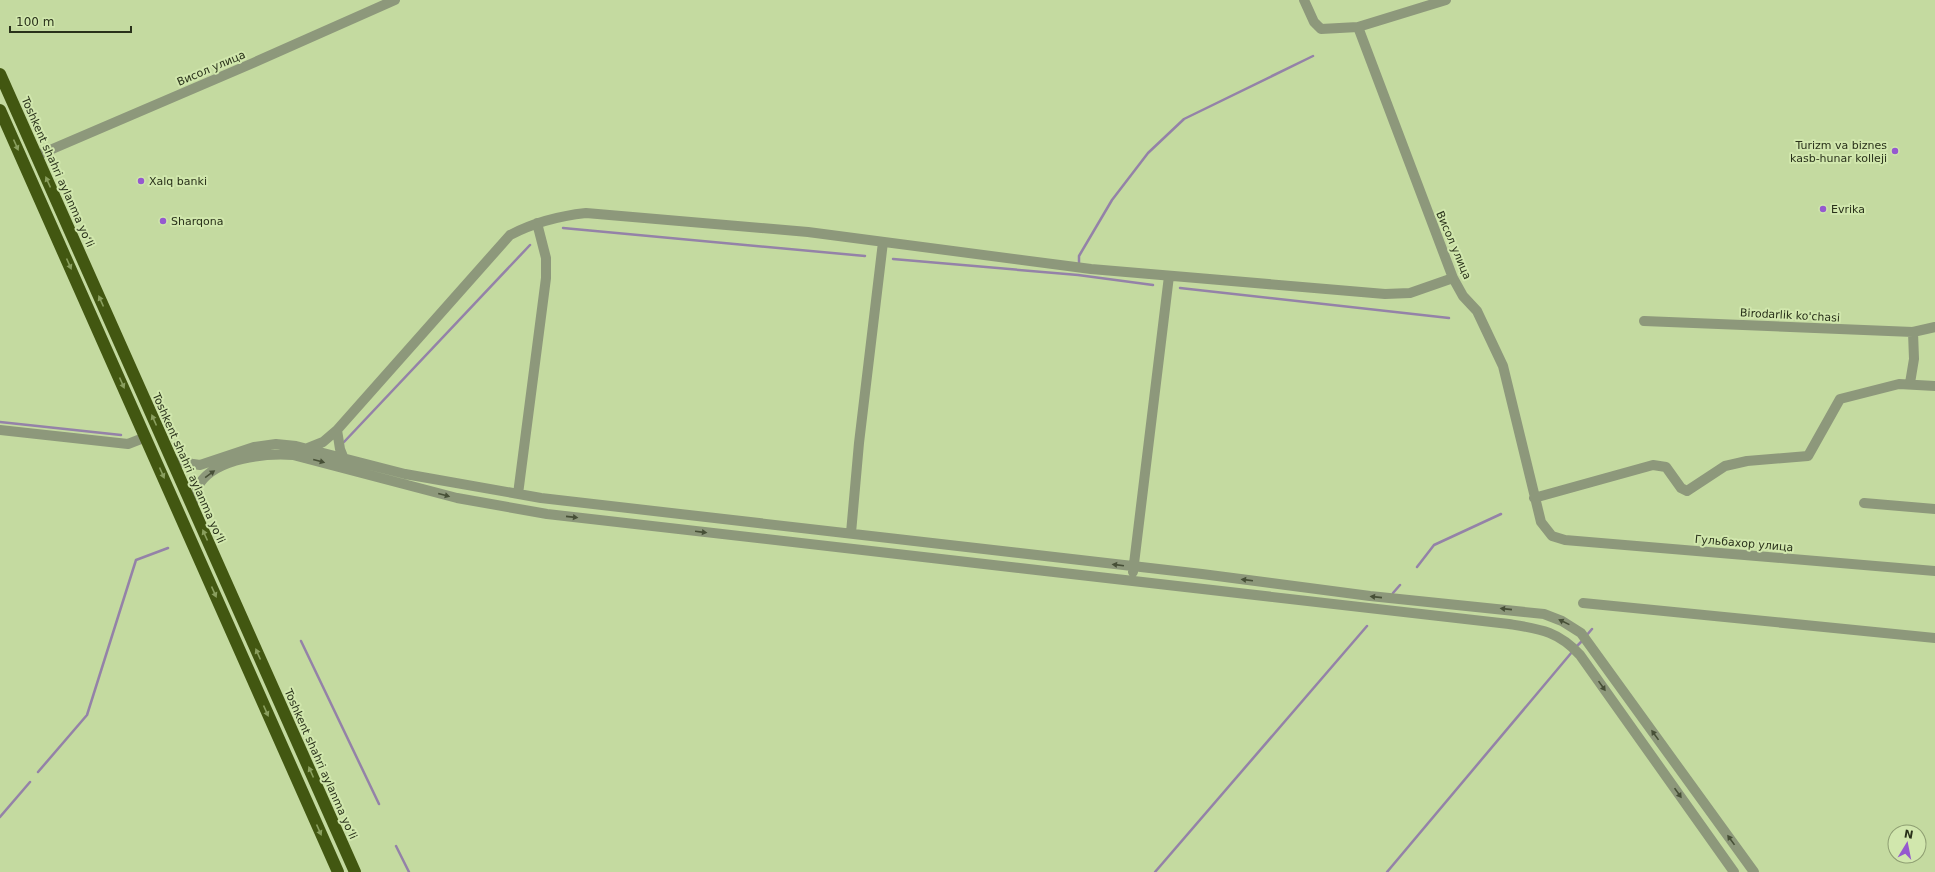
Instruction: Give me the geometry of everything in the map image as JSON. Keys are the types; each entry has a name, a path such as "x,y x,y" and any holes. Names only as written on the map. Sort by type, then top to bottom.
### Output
{"highway":[{"name":"Toshkent shahri aylanma yoʻli","path":"0,74 355,872"},
{"path":"0,110 338,872"},
{"path":"281,745 290,745 296,738"}],"street":[{"name":"Висол улица","path":"36,156 253,64 395,0"},
{"path":"1304,0 1314,22 1320,29 1338,29 1358,26 1446,0"},
{"name":"Висол улица","path":"1358,26 1453,278 1463,296 1477,310 1503,366 1517,416 1534,498 1541,522 1552,536"},
{"path":"308,448 323,442 337,430 510,235 537,223 559,216 586,213 808,232 1078,268 1398,294 1410,293 1453,278"},
{"path":"518,494 546,278 546,258 537,223"},
{"path":"851,533 859,442 883,242"},
{"path":"1132,580 1169,276"},
{"name":"Birodarlik ko'chasi","path":"1644,320 1913,332 1935,327"},
{"path":"1910,383 1914,359 1913,332"},
{"path":"1534,498 1654,465 1666,467 1681,488 1687,490 1725,466 1747,461 1808,456 1840,399 1899,384 1910,383 1935,386"},
{"path":"0,430 128,444 146,437"},
{"path":"337,430 340,449 344,459"},
{"path":"172,461 200,466 254,446 285,444 308,448 344,459 431,479 518,494 1370,596 1544,614 1562,621 1581,633 1591,645 1754,872"},
{"path":"192,507 200,484 214,471 239,460 280,454 306,457 457,498 509,508 1541,629 1555,634 1572,646 1580,655 1734,872"},
{"path":"1864,503 1935,509"},
{"path":"729,535 731,520"},
{"name":"Гульбахор улица","path":"1552,536 1565,540 1935,571"},
{"path":"1583,603 1935,638"},
{"path":"1541,629 1544,614"}],"waterway":[{"path":"1079,265 1079,256 1112,200 1148,153 1184,119 1313,56"},
{"path":"563,228 865,256"},
{"path":"344,442 530,245"},
{"path":"893,259 1078,275 1153,285"},
{"path":"1180,288 1449,318"},
{"path":"0,422 121,435"},
{"path":"1417,567 1434,545 1501,514"},
{"path":"38,772 87,715 136,560 168,548"},
{"path":"1393,593 1400,585"},
{"path":"1155,872 1367,626"},
{"path":"1586,636 1592,629"},
{"path":"1575,648 1583,640"},
{"path":"301,641 379,804"},
{"path":"1387,872 1572,652"},
{"path":"0,817 30,782"},
{"path":"396,846 409,872"}],"place":[{"name":"Turizm va biznes kasb-hunar kolleji","path":"1895,151"},
{"name":"Xalq banki","path":"141,181"},
{"name":"Evrika","path":"1823,209"},
{"name":"Sharqona","path":"163,221"}]}
